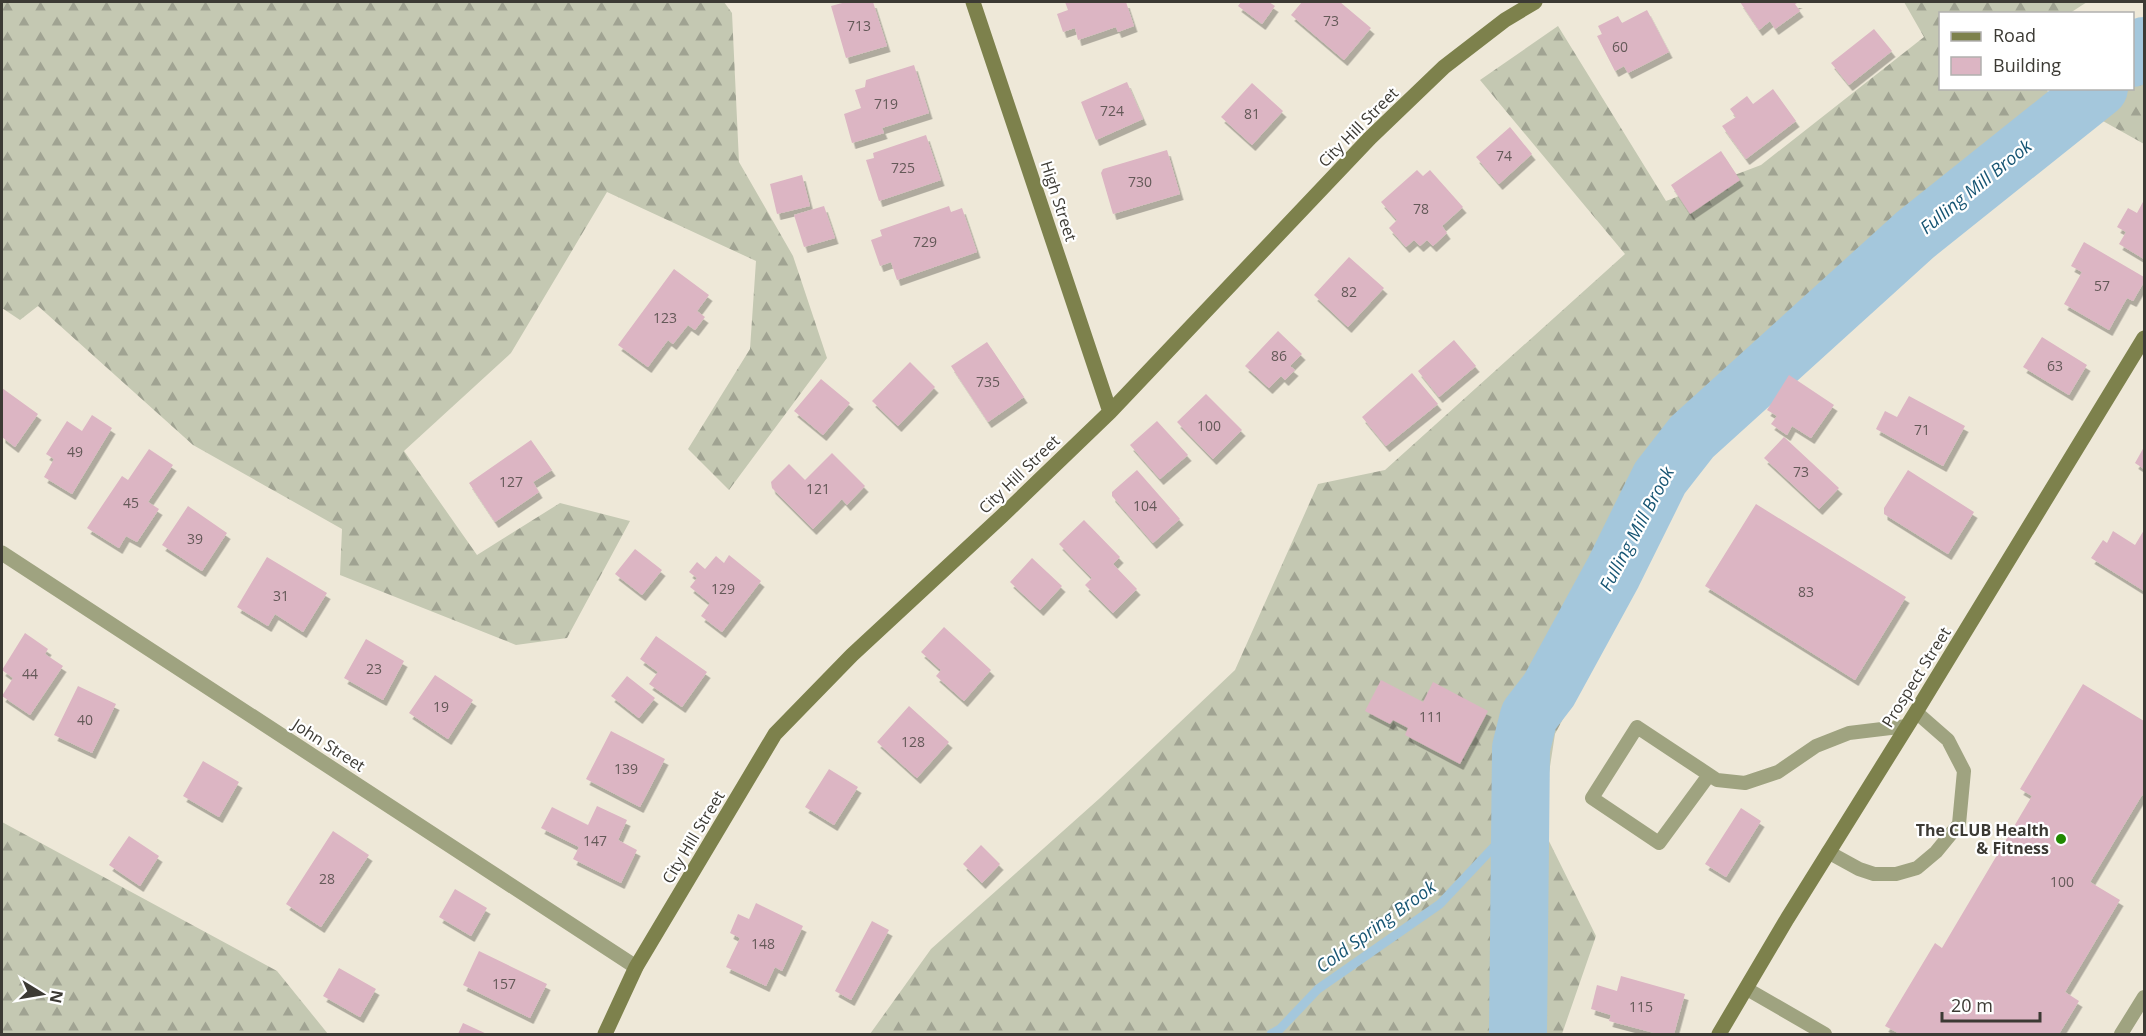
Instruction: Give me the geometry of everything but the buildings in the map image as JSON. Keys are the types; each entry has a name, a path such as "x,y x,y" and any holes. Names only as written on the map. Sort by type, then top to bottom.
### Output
{"street":[{"name":"High Street","path":"974,2 1110,412"},
{"name":"City Hill Street","path":"605,1035 636,967 775,734 852,655 1110,412 1370,138 1444,67 1504,20 1535,2"},
{"name":"Prospect Street","path":"1719,1035 1787,919 2145,338"},
{"name":"John Street","path":"2,553 636,967"}],"lane":[{"path":"1828,852 1859,869 1874,874 1896,874 1917,868 1946,842 1959,824 1964,771 1948,740 1916,712"},
{"path":"1709,775 1659,843 1592,798 1637,727 1717,780 1745,783 1778,772 1816,746 1849,733 1907,726"},
{"path":"1747,989 1825,1035"},
{"path":"2121,1035 2145,997"}],"green space":[{"path":"2,2 724,2 732,13 739,162 793,256 827,358 729,490 688,449 750,349 756,261 607,192 511,353 404,451 477,555 560,503 630,521 567,638 516,645 340,575 342,529 193,445 38,306 20,320 2,308"},
{"path":"1904,2 2087,2 2072,12 1939,12 1939,90 2047,90 2055,102 2072,90 2134,90 2134,43 2144,30 2144,144 2094,116 1902,274 1705,451 1555,734 1541,825 1596,936 1562,1034 870,1034 931,949 1100,798 1235,670 1318,484 1385,470 1625,254 1480,80 1558,26 1666,201 1761,165 1924,37"},
{"path":"2,822 277,971 328,1034 2,1034"}],"waterway":[{"name":"Fulling Mill Brook","path":"2134,56 2144,46"},
{"name":"Fulling Mill Brook","path":"1518,1034 1521,748 1529,716 1549,690 1613,573 1660,478 1692,437 1915,235 2096,90"},
{"name":"Cold Spring Brook","path":"1271,1034 1280,1029 1318,989 1440,904 1522,817"}],"place":[{"name":"The CLUB Health & Fitness","path":"2061,839"}]}
